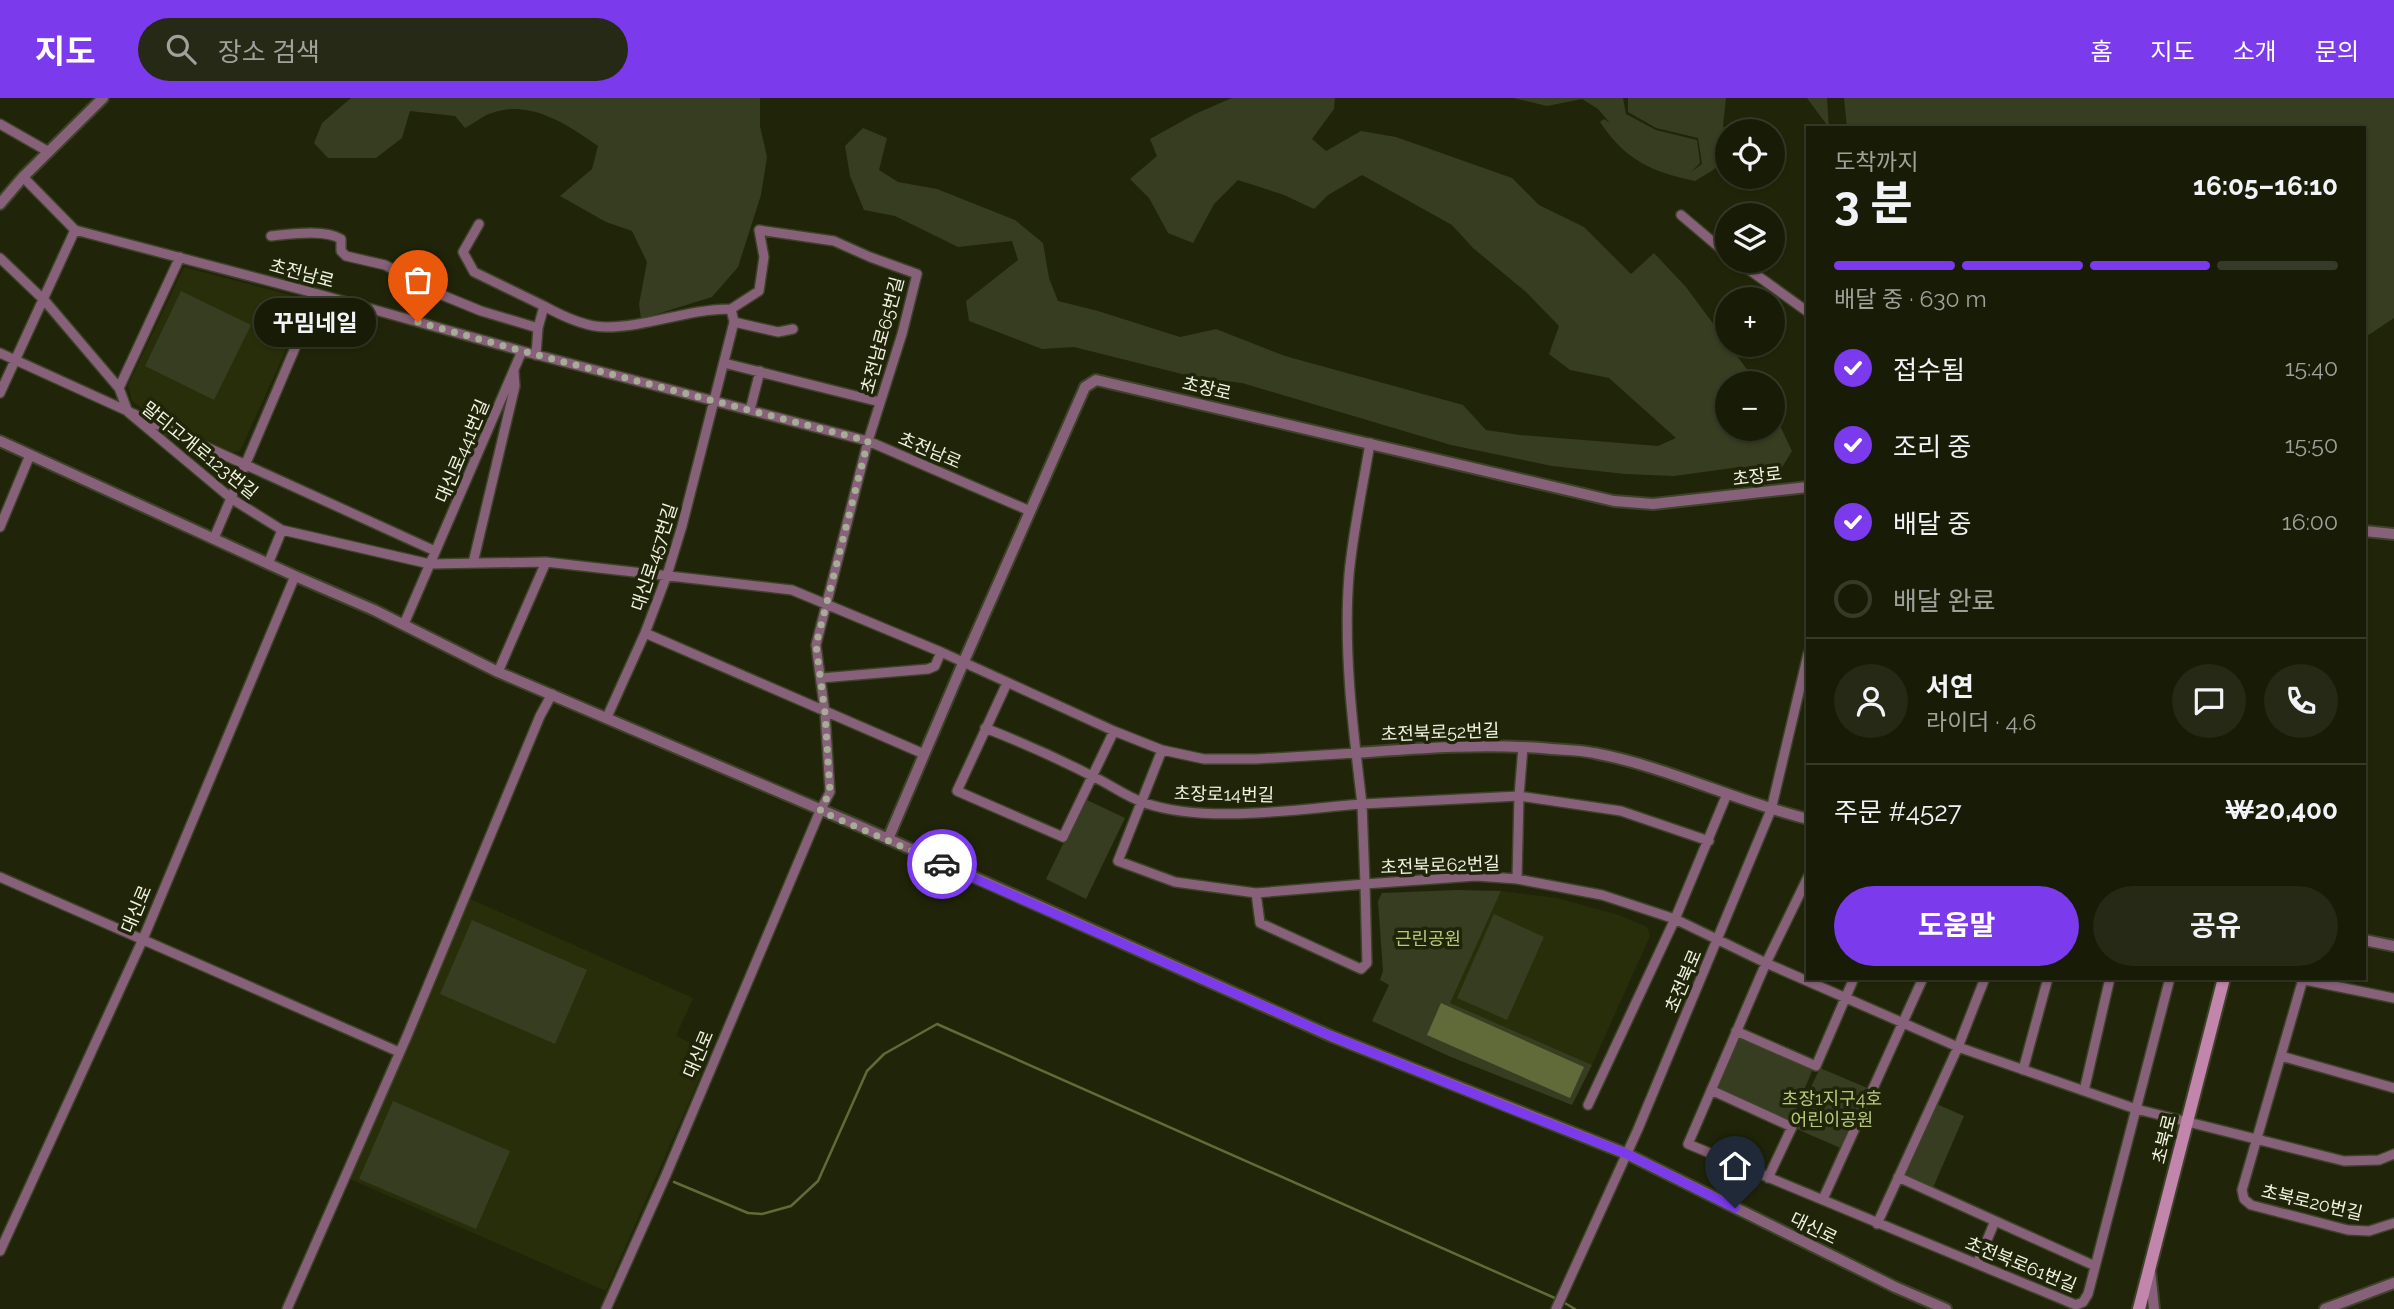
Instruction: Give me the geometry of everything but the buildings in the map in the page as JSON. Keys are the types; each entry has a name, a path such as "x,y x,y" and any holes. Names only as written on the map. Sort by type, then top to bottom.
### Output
{"main road":[{"name":"초북로","path":"2138,1306 2223,980"}],"street":[{"path":"0,204 23,177 103,98"},
{"path":"0,124 49,152"},
{"path":"0,393 75,230 23,177"},
{"path":"1681,215 1715,244"},
{"path":"479,224 463,251 474,272 572,320 604,327 708,309 731,309 734,322 778,332 793,329"},
{"name":"초전남로","path":"75,230 536,355 868,441 1030,511"},
{"name":"초전남로65번길","path":"731,309 760,291 764,257 759,230 834,241 917,274 902,334 868,441 816,645 825,713 830,792 820,811"},
{"path":"271,236 321,233 334,236 341,239 341,251 346,256 384,265 453,301 481,312 538,328"},
{"path":"119,388 180,257"},
{"name":"말티고개로123번길","path":"0,258 43,300 119,388 128,412 232,499 282,530"},
{"path":"1754,273 1806,311"},
{"path":"214,538 318,294"},
{"path":"536,355 538,328 544,306"},
{"name":"대신로457번길","path":"607,717 645,634 667,575 734,322"},
{"name":"대신로441번길","path":"404,624 522,351"},
{"path":"0,353 435,551"},
{"path":"724,363 880,402"},
{"path":"473,563 515,386 513,371"},
{"path":"750,410 760,372"},
{"name":"초장로","path":"888,839 1085,387 1097,380 1614,500 1640,503 1692,501 1806,487"},
{"name":"대신로","path":"0,441 404,624 498,672 888,839 1331,1036 1627,1154 1895,1287 1946,1309"},
{"path":"1365,884 1348,600 1349,572 1370,443"},
{"path":"0,527 30,455"},
{"path":"268,564 282,530 430,564"},
{"path":"2366,531 2394,534"},
{"path":"498,672 546,562"},
{"name":"초장로14번길","path":"430,564 546,562 792,590 941,652 1162,750 1204,759 1356,753"},
{"name":"대신로","path":"0,1251 143,939 295,576"},
{"path":"645,634 924,754"},
{"path":"821,678 928,669 935,666 941,652"},
{"name":"초전북로","path":"1559,1303 1627,1154 1771,810 1806,662"},
{"path":"1007,683 957,791 1063,837 1114,731"},
{"path":"287,1309 399,1052 540,716 552,694"},
{"path":"985,728 1093,776 1142,802"},
{"name":"초전북로52번길","path":"1356,753 1437,747 1523,747 1593,753 1666,771 1771,810 1806,819"},
{"name":"초전북로52번길","path":"1517,879 1523,747"},
{"name":"초장로14번길","path":"1162,750 1142,802 1173,810 1246,814 1362,804"},
{"path":"1588,1105 1675,919 1727,794"},
{"path":"1362,804 1519,796 1621,811 1709,841"},
{"name":"초전북로62번길","path":"1142,802 1118,861 1175,882 1256,893 1476,876 1517,879 1602,895 1675,919 1717,940"},
{"name":"대신로","path":"606,1309 820,811"},
{"path":"0,877 399,1052"},
{"name":"초전북로61번길","path":"1806,881 1766,963 1688,1144 2076,1305 2083,1302 2088,1294 2169,980"},
{"name":"초전북로62번길","path":"1256,893 1260,923 1361,969 1367,963 1365,884"},
{"path":"1717,940 1806,980"},
{"path":"2366,940 2394,946"},
{"path":"1806,980 1958,1047 2136,1109 2344,1161 2379,1160 2394,1154"},
{"path":"1736,1031 1816,1066 1853,980"},
{"path":"1823,1199 1922,980"},
{"path":"1877,1224 1958,1047 1984,980"},
{"path":"2023,1070 2047,980"},
{"path":"2084,1091 2110,980"},
{"name":"초북로20번길","path":"2300,980 2281,1056 2242,1189 2244,1199 2251,1205 2348,1230 2369,1231 2394,1223"},
{"path":"2305,980 2394,998"},
{"path":"2281,1056 2394,1088"},
{"path":"1711,1090 1792,1126 1768,1178"},
{"path":"1898,1177 2095,1266"},
{"path":"1976,1264 1995,1221"},
{"path":"2150,1267 2154,1309"},
{"path":"2325,1309 2394,1283"}],"shaded area":[{"path":"184,267 301,298 305,308 240,451 232,452 147,412 132,401 128,385"},
{"path":"1501,891 1557,898 1619,915 1647,927 1650,936 1592,1065 1449,1003"},
{"path":"470,899 693,998 676,1036 711,1052 606,1291 350,1179"},
{"path":"1441,1003 1584,1067 1570,1098 1427,1035"}],"green space":[{"path":"351,98 760,98 760,126 767,157 761,195 738,267 712,297 641,319 639,304 647,262 632,231 606,222 560,196 592,169 598,146 560,122 532,111 504,110 486,115 465,128 455,116 410,111 402,138 376,158 328,158 314,143 322,123"},
{"path":"1232,98 1335,98 1334,109 1312,139 1326,151 1361,131 1396,137 1512,178 1539,205 1584,227 1631,274 1654,253 1686,287 1715,326 1715,357 1738,357 1748,371 1715,371 1715,441 1785,441 1785,436 1792,451 1781,469 1740,467 1674,476 1552,466 1451,445 1242,383 1194,377 1074,347 1042,349 969,321 966,301 1018,260 1012,241 958,247 895,216 864,210 850,176 845,146 863,128 887,138 879,170 898,182 937,189 1015,220 1043,243 1049,278 1058,301 1180,337 1216,329 1285,356 1463,405 1486,430 1658,446 1676,438 1609,378 1570,370 1549,354 1559,326 1526,292 1473,248 1452,225 1362,175 1328,195 1314,209 1284,195 1238,180 1214,204 1193,243 1168,233 1149,198 1130,179 1157,156 1150,139 1195,114"},
{"path":"1513,98 1623,98 1626,114 1656,130 1697,140 1700,163 1691,172 1702,164 1698,138 1656,128 1628,112 1628,98 1726,98 1724,119 1715,119 1715,168 1695,181 1666,173 1641,162 1619,146 1600,122 1604,119 1610,123 1598,109 1582,99 1547,106"},
{"path":"1807,98 1827,98 1828,126"},
{"path":"1844,98 2394,98 2394,318 2366,337 2366,126 1847,126"},
{"path":"181,291 251,325 214,400 145,366"},
{"path":"1085,799 1125,818 1086,899 1046,879"},
{"name":"근린공원","path":"1501,891 1450,1003 1592,1065 1572,1105 1451,1057 1372,1021 1389,985 1380,980 1383,971 1378,901 1382,893"},
{"path":"1494,914 1544,937 1507,1020 1457,998"},
{"path":"472,920 587,970 555,1044 440,994"},
{"path":"1739,1037 1813,1069 1791,1121 1717,1087"},
{"name":"초장1지구4호 어린이공원","path":"1820,1068 1872,1090 1845,1150 1792,1127"},
{"path":"393,1101 510,1151 476,1229 359,1179"},
{"path":"1932,1102 1964,1116 1932,1190 1900,1176"}],"waterway":[{"path":"674,1182 748,1213 762,1214 791,1206 818,1181 867,1071 884,1054 937,1024 1557,1299"},
{"path":"1563,1302 1575,1309"}],"way so far":[{"path":"418,322 868,441 816,645 825,713 830,792 820,811 942,864"}],"place":[{"name":"꾸밈네일","path":"418,322"}],"route":[{"path":"942,864 1331,1036 1627,1154 1735,1208"}]}
